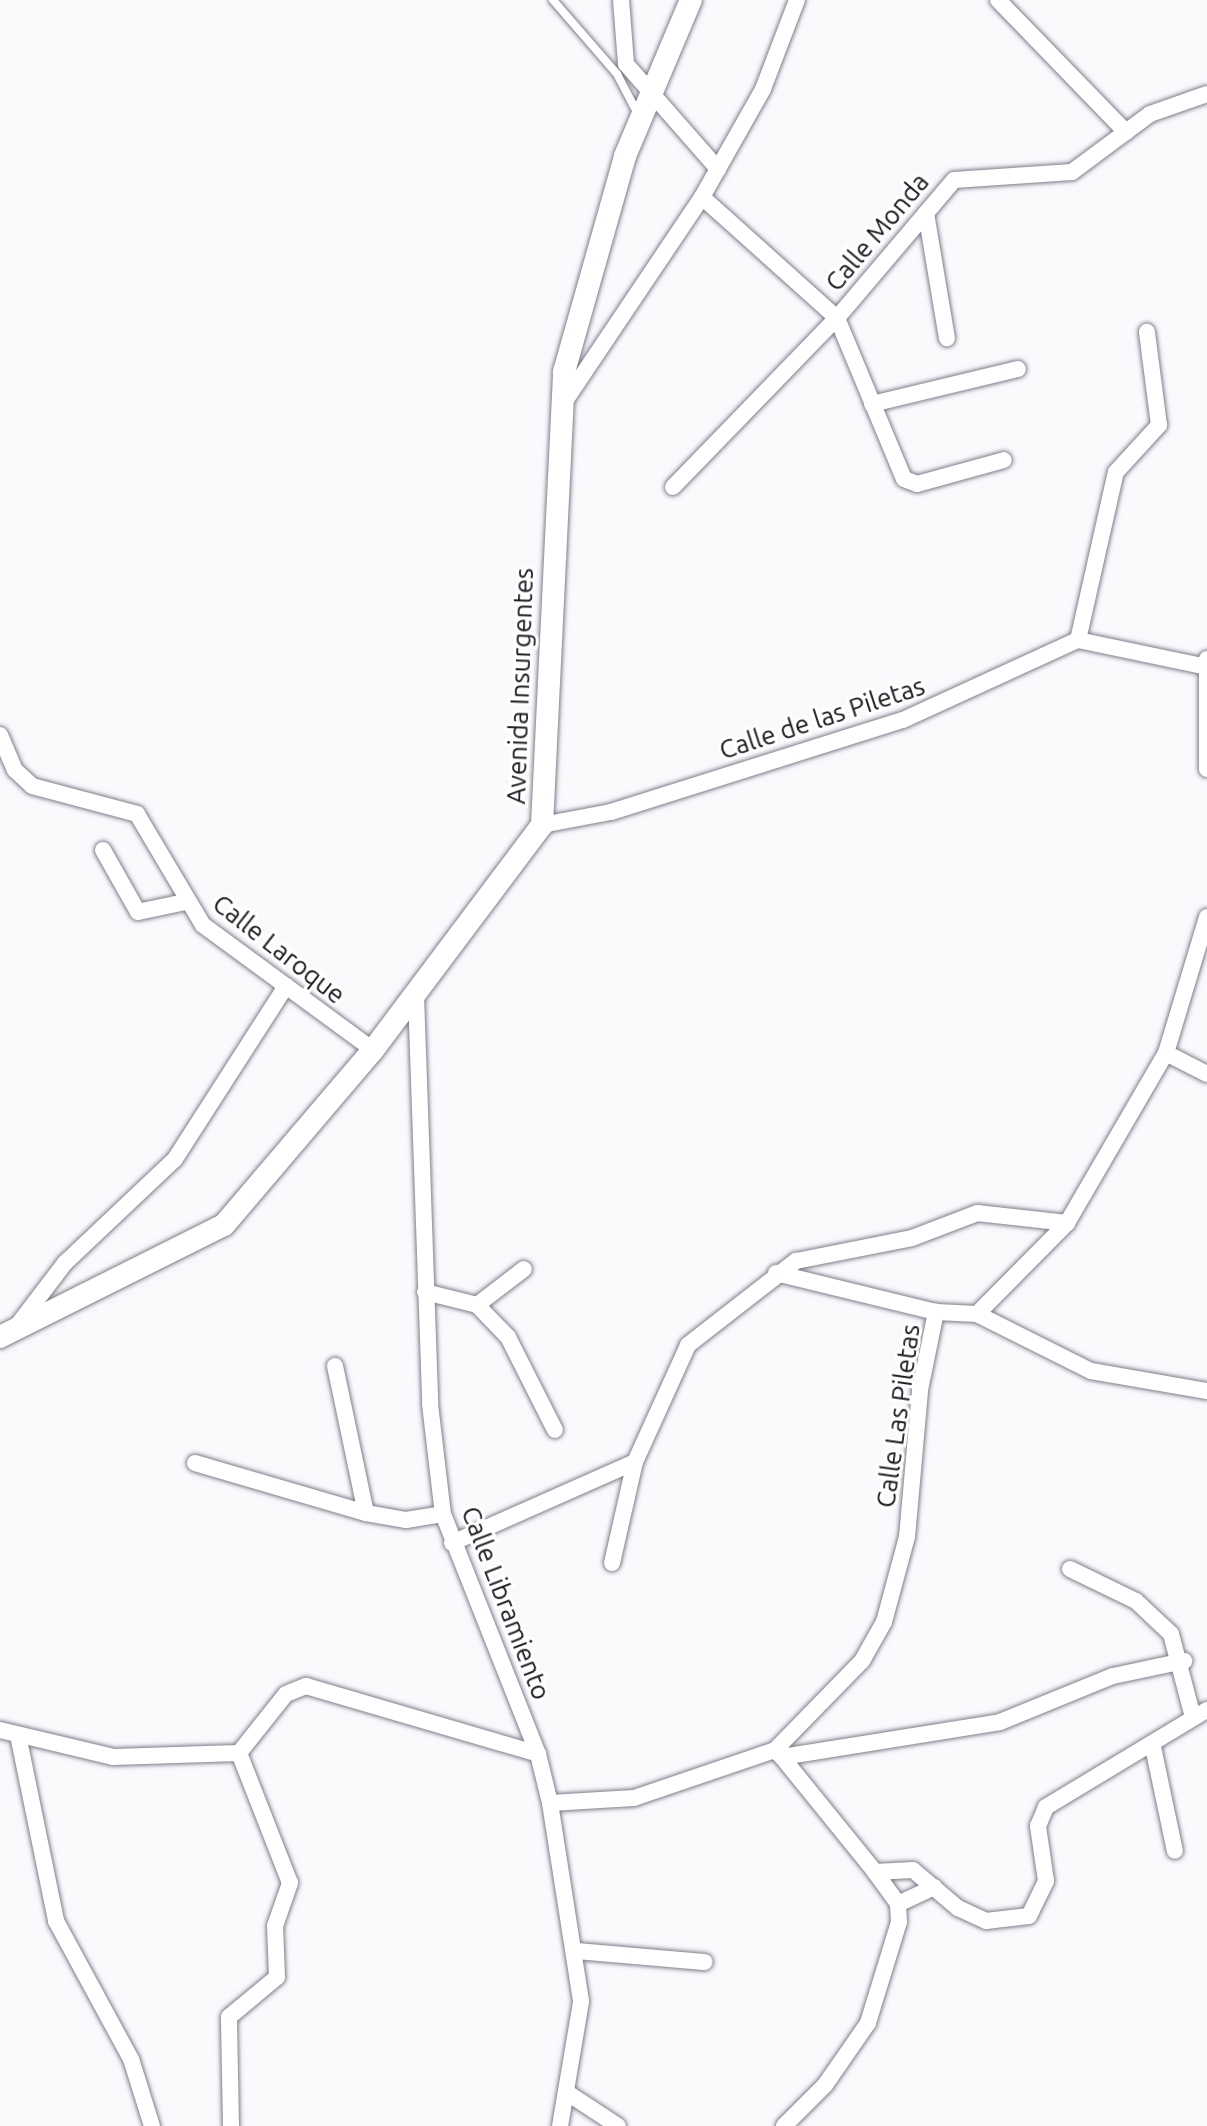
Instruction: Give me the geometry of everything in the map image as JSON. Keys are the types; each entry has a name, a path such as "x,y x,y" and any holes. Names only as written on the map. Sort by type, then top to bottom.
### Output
{"main road":[{"name":"Avenida Insurgentes","path":"0,1337 20,1322 150,1268 224,1225 373,1050 542,825 557,412 577,319 639,116 691,0"}],"street":[{"path":"621,0 622,52 718,169"},
{"path":"557,412 702,197 763,89 797,0"},
{"path":"998,0 1126,132"},
{"name":"Calle Monda","path":"702,197 837,318 926,213 968,174 1072,172 1167,105 1207,94"},
{"path":"926,213 947,338"},
{"path":"673,487 837,318 901,475 917,484 1004,460"},
{"path":"1147,332 1162,415 1151,441 1116,472 1078,640 1204,663 1207,769"},
{"path":"872,404 1018,369"},
{"name":"Calle de las Piletas","path":"542,825 611,812 903,720 1078,640"},
{"name":"Calle Laroque","path":"0,735 15,770 32,786 137,814 185,902 203,925 373,1050"},
{"path":"103,850 138,912 185,902"},
{"path":"1207,917 1207,929 1166,1053 1067,1223 977,1314 1091,1371 1207,1391"},
{"path":"20,1322 65,1263 175,1159 286,986"},
{"name":"Calle Libramiento","path":"416,995 425,1292 443,1514 538,1754 550,1803 576,1951 578,2037 560,2126"},
{"path":"1166,1053 1207,1074"},
{"path":"612,1563 635,1462 688,1345 776,1273 820,1252 912,1238 977,1213 1067,1223"},
{"path":"477,1305 524,1269"},
{"path":"776,1273 936,1312"},
{"path":"425,1292 477,1305 520,1355 555,1430"},
{"name":"Calle Las Piletas","path":"778,1754 862,1661 884,1622 907,1537 920,1390 936,1312 977,1314"},
{"path":"335,1366 366,1513"},
{"path":"452,1543 635,1462"},
{"path":"195,1463 366,1513 406,1520 443,1514"},
{"path":"875,1872 913,1870 986,1921 1029,1916 1046,1881 1038,1826 1046,1807 1153,1747 1200,1713 1184,1661 1171,1634 1136,1601 1070,1569"},
{"name":"Calle Las Piletas","path":"550,1803 634,1798 778,1754 1000,1722 1113,1676 1184,1661"},
{"path":"0,1730 19,1740 145,1760 239,1753 286,1694 306,1686 538,1754"},
{"path":"19,1740 56,1921 131,2059 152,2126"},
{"path":"1153,1747 1175,1851"},
{"path":"231,2126 229,2017 277,1977 275,1926 290,1883 239,1753"},
{"path":"778,1754 898,1904 895,1940 868,2023 825,2085 784,2126"},
{"path":"898,1904 934,1887"},
{"path":"576,1951 705,1962"},
{"path":"566,2092 618,2126"}],"lane":[{"path":"553,0 617,74 639,116"}]}
